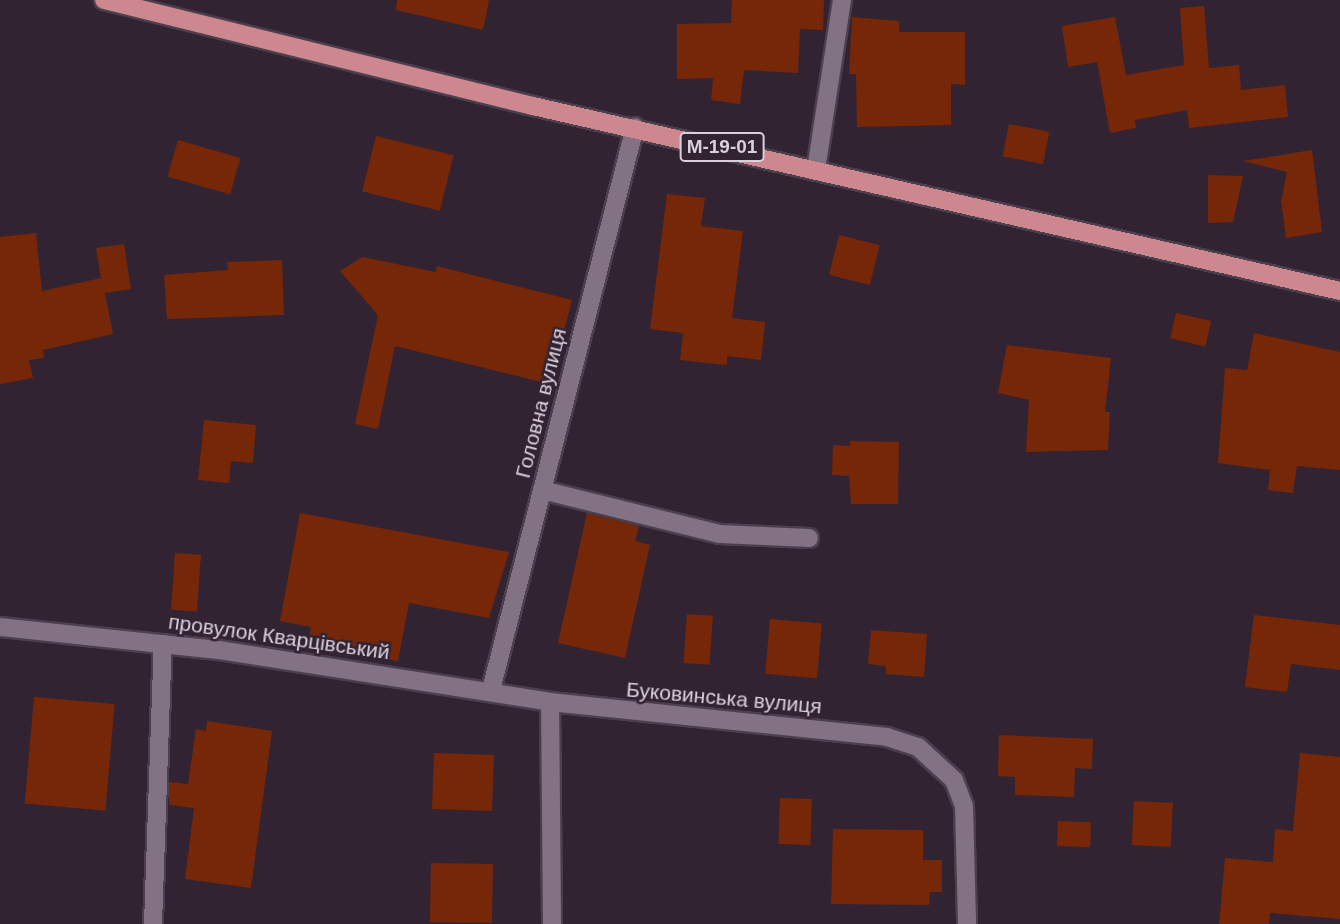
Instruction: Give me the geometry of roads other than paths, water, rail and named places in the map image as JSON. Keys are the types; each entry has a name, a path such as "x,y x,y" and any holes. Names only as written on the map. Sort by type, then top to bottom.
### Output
{"main road":[{"name":"М-19-01","path":"104,0 1340,291"}],"street":[{"path":"817,170 842,0"},
{"name":"Головна вулиця","path":"491,690 635,127"},
{"path":"542,490 710,532 809,538"},
{"name":"провулок Кварцівський","path":"0,627 163,644 491,690 550,702"},
{"path":"152,924 163,644"},
{"path":"550,702 552,924"},
{"name":"Буковинська вулиця","path":"550,702 887,737 918,747 954,780 964,806 967,924"}]}
